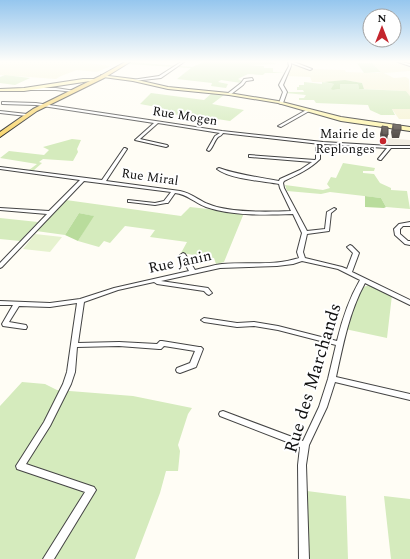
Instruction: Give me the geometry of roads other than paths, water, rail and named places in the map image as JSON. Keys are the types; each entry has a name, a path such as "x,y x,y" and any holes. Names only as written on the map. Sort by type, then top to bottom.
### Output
{"main road":[{"path":"0,135 27,115 79,88"}],"street":[{"path":"0,90 26,90 37,88"},
{"path":"38,88 73,91"},
{"path":"169,88 229,94 276,102 281,101 342,119 385,124 410,129"},
{"path":"229,94 237,88"},
{"path":"281,101 285,92 283,88"},
{"name":"Rue Mogen","path":"3,103 30,104 155,121 222,132 323,143 410,147"},
{"path":"280,126 309,110"},
{"path":"0,112 27,115"},
{"path":"134,139 155,121"},
{"path":"155,121 137,140 166,146"},
{"path":"209,150 216,137 222,132"},
{"path":"219,169 220,171 281,183 316,161 318,159 318,148 323,143"},
{"path":"380,159 390,147"},
{"path":"104,181 125,149"},
{"path":"250,156 316,161"},
{"name":"Rue Miral","path":"0,168 174,191 193,196 201,203 209,206 252,213 293,212"},
{"path":"0,266 83,179"},
{"path":"281,183 293,212 305,233 300,252 302,259"},
{"path":"130,201 155,204 166,202 174,191"},
{"path":"0,209 50,213"},
{"path":"305,233 327,230 328,212 334,209"},
{"path":"410,224 401,225 397,229 397,234 410,243"},
{"path":"349,272 356,253 350,247"},
{"path":"183,255 193,272"},
{"name":"Rue Janin","path":"0,303 50,305 82,301 116,289 220,266 277,264 302,259 328,264 349,272 410,303"},
{"name":"Rue des Marchands","path":"304,559 302,465 305,445 323,407 332,379 345,323 363,280"},
{"path":"152,281 206,289 209,293"},
{"path":"48,559 91,490 20,466 47,424 67,384 71,372 82,301"},
{"path":"17,304 5,324 24,327"},
{"path":"204,320 237,325 254,324 278,328 340,344"},
{"path":"74,345 119,344 159,347 162,343 199,349 193,365 180,370"},
{"path":"332,379 410,397"},
{"path":"223,414 305,445"}],"place":[{"name":"Mairie de Replonges","path":"383,141"}]}
